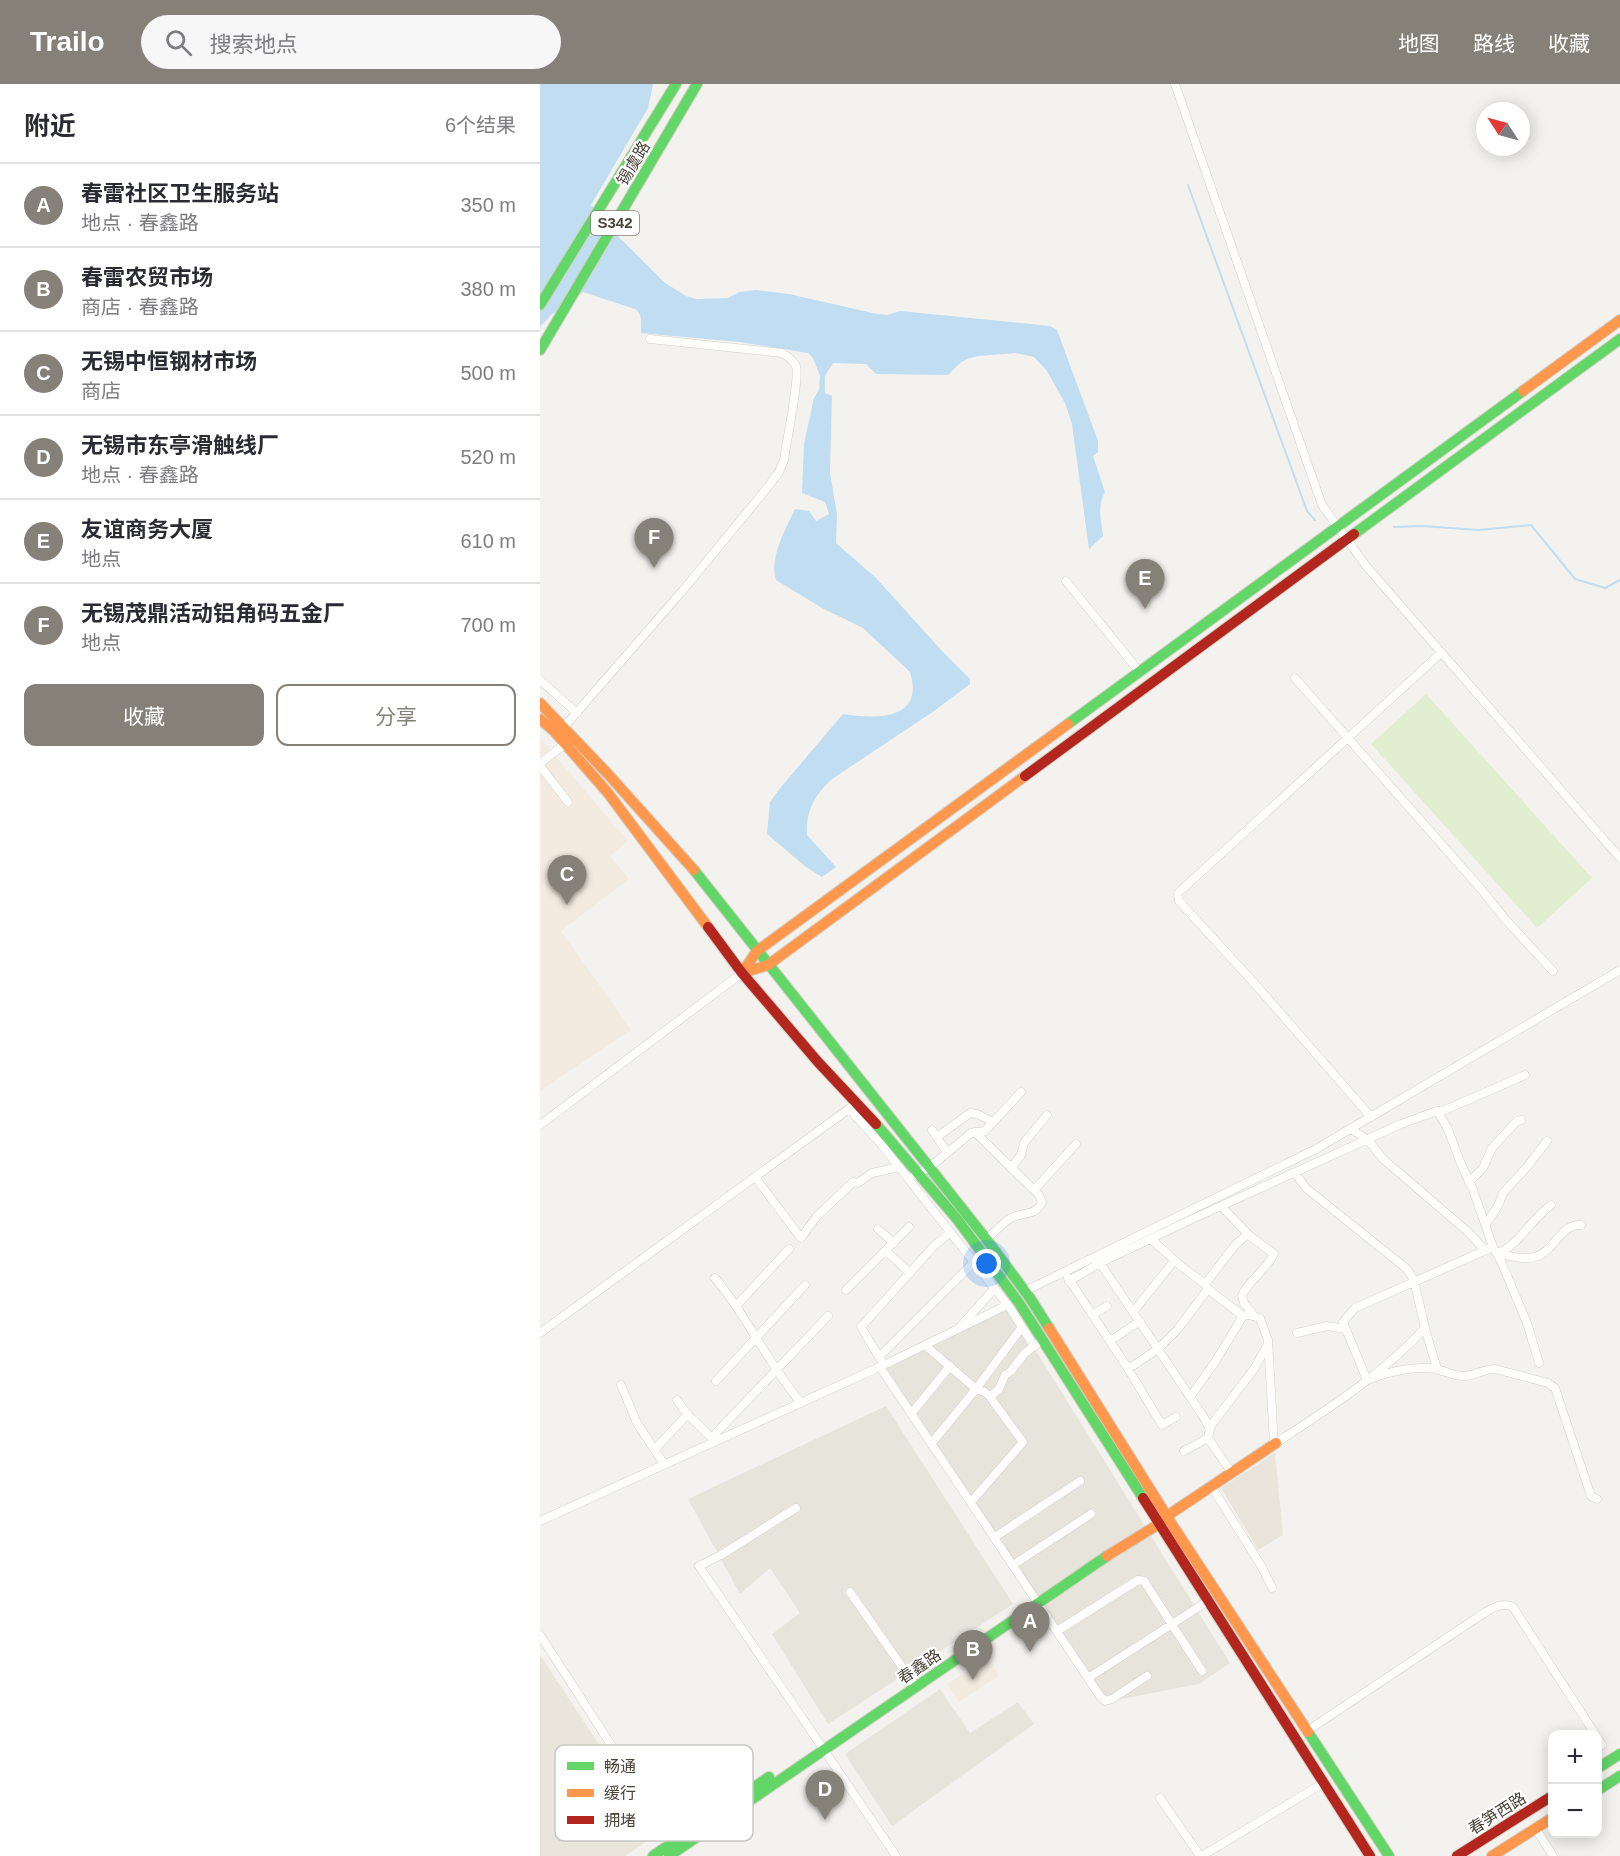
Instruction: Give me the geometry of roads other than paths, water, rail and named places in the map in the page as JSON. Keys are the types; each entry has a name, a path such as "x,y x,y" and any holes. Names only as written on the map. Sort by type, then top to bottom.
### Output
{"main road":[{"name":"锡虞路","path":"540,305 676,84"},
{"name":"锡虞路","path":"540,350 697,84"},
{"path":"742,973 757,951 1620,320"},
{"path":"742,973 768,965 1620,339"},
{"path":"540,703 564,727 570,741 742,973 913,1176 957,1219 1019,1303 1039,1344 1307,1731 1389,1856"},
{"path":"540,719 570,741 686,861 987,1239 1024,1291 1208,1601 1370,1856"},
{"name":"春鑫路","path":"753,1790 1141,1529 1161,1521 1275,1444"},
{"name":"春鑫路","path":"753,1795 821,1746"},
{"path":"1602,1765 1620,1754"},
{"path":"1602,1787 1620,1776"},
{"name":"春笋西路","path":"1457,1856 1548,1799"},
{"name":"春笋西路","path":"1492,1856 1548,1820"},
{"name":"春鑫路","path":"669,1856 690,1841"},
{"name":"春鑫路","path":"653,1856 674,1842"}],"street":[{"path":"1175,84 1322,505 1367,567 1620,858"},
{"path":"564,727 704,566 773,480 784,460 796,383 796,367 790,358 782,353 650,339"},
{"path":"1066,581 1139,671"},
{"path":"1371,1117 1257,985 1179,901 1178,893 1441,653"},
{"path":"1295,678 1553,971"},
{"path":"540,680 577,713"},
{"path":"568,802 540,765 570,741"},
{"path":"1024,1291 1316,1149 1620,970"},
{"path":"540,1125 742,973"},
{"path":"1069,1281 1100,1263 1401,1124 1445,1110 1525,1075"},
{"path":"913,1176 930,1167 971,1133 985,1131 1021,1092"},
{"path":"540,1333 853,1106 899,1167 913,1176 973,1263 1022,1327 1039,1344 1025,1353 1005,1375 999,1389 990,1396"},
{"path":"1437,1111 1447,1127 1486,1224 1492,1250 1527,1323 1539,1363"},
{"path":"947,1152 934,1134 970,1113 993,1122"},
{"path":"1011,1168 1021,1155 1024,1143 1047,1115"},
{"path":"1469,1182 1483,1168 1492,1148 1517,1121 1521,1120"},
{"path":"1351,1128 1368,1140 1382,1158 1492,1250 1517,1257 1534,1257 1548,1251 1567,1228 1575,1224 1581,1225"},
{"path":"975,1132 1042,1200 1040,1207 1029,1214 1009,1219 987,1239"},
{"path":"1486,1224 1498,1206 1503,1193 1546,1141"},
{"path":"1034,1190 1076,1144"},
{"path":"755,1177 801,1238 817,1216 853,1182 858,1183 872,1173 899,1167"},
{"path":"1295,1173 1306,1188 1407,1269 1414,1280 1437,1369"},
{"path":"1367,1380 1343,1322 1355,1308 1414,1280 1492,1250 1510,1247 1539,1213 1551,1205"},
{"path":"1222,1207 1248,1234 1274,1254 1268,1265 1259,1271 1242,1295 1244,1303 1254,1316"},
{"path":"846,1290 909,1227"},
{"path":"878,1229 894,1243"},
{"path":"950,1232 861,1327 911,1414 1105,1701 1112,1699 1147,1676"},
{"path":"1128,1369 1158,1349 1178,1329 1236,1244 1248,1234"},
{"path":"1151,1239 1174,1261 1243,1316 1260,1318 1268,1344 1275,1444"},
{"path":"737,1305 789,1249"},
{"path":"886,1251 910,1273"},
{"path":"1133,1312 1174,1261"},
{"path":"879,1357 973,1263"},
{"path":"1100,1263 1209,1428"},
{"path":"1064,1272 1162,1425 1176,1417"},
{"path":"716,1278 737,1305 785,1384 801,1402"},
{"path":"716,1381 805,1285"},
{"path":"956,1331 994,1289"},
{"path":"540,1521 926,1346 1007,1305"},
{"path":"1092,1315 1107,1306"},
{"path":"715,1441 716,1433 828,1316"},
{"path":"1190,1397 1243,1316"},
{"path":"1110,1341 1140,1322"},
{"path":"1297,1334 1327,1326 1345,1329"},
{"path":"932,1444 1022,1327"},
{"path":"1275,1444 1367,1380 1412,1343 1425,1328"},
{"path":"1232,1473 1208,1438 1209,1428 1254,1369 1268,1344"},
{"path":"926,1346 976,1389 986,1392 1023,1442 971,1502"},
{"path":"911,1414 950,1366"},
{"path":"1367,1380 1384,1373 1413,1368 1437,1369 1466,1376 1486,1369 1495,1369 1551,1385 1555,1388 1592,1496 1597,1499"},
{"path":"621,1385 637,1423 664,1464"},
{"path":"677,1400 687,1414 715,1441"},
{"path":"655,1449 687,1414"},
{"path":"1184,1451 1208,1438"},
{"path":"995,1537 1080,1481"},
{"path":"1212,1486 1262,1567 1272,1588"},
{"path":"796,1508 721,1555 699,1566 896,1856"},
{"path":"1013,1564 1091,1514"},
{"path":"1057,1631 1138,1580 1143,1581 1202,1671"},
{"path":"850,1592 914,1684"},
{"path":"1088,1678 1208,1601"},
{"path":"1307,1731 1475,1619 1499,1605 1507,1604 1513,1607 1592,1730"},
{"path":"540,1635 611,1745"},
{"path":"1160,1798 1201,1856 1323,1783"},
{"path":"1536,1828 1553,1856"}],"water":[{"path":"540,84 653,84 648,108 591,205 665,283 686,296 696,299 728,298 739,292 756,290 789,294 877,314 887,315 900,311 1050,326 1057,330 1098,441 1098,452 1093,456 1105,492 1100,508 1103,536 1089,549 1072,424 1065,403 1047,371 1034,357 1016,353 978,356 960,363 948,375 876,374 866,364 833,363 825,376 825,393 832,396 830,473 837,514 836,543 876,578 970,679 970,684 934,711 832,779 820,791 812,804 807,835 836,867 822,877 806,867 767,834 770,802 843,714 882,716 894,713 904,708 910,700 913,688 910,672 863,628 822,608 776,580 774,571 777,553 795,509 809,511 816,521 829,514 825,502 802,493 804,444 814,398 819,390 820,376 813,358 808,353 740,342 641,333 641,317 635,309 583,292 551,315 540,327"}],"waterway":[{"path":"1188,185 1307,511 1315,520"},
{"path":"1394,527 1422,526 1478,530 1531,525 1575,579 1605,588 1620,580"}],"place":[{"name":"无锡茂鼎活动铝角码五金厂","path":"654,568"},
{"name":"友谊商务大厦","path":"1145,609"},
{"name":"无锡中恒钢材市场","path":"567,905"},
{"name":"春雷社区卫生服务站","path":"1030,1652"},
{"name":"春雷农贸市场","path":"973,1680"},
{"name":"无锡市东亭滑触线厂","path":"825,1820"}]}
